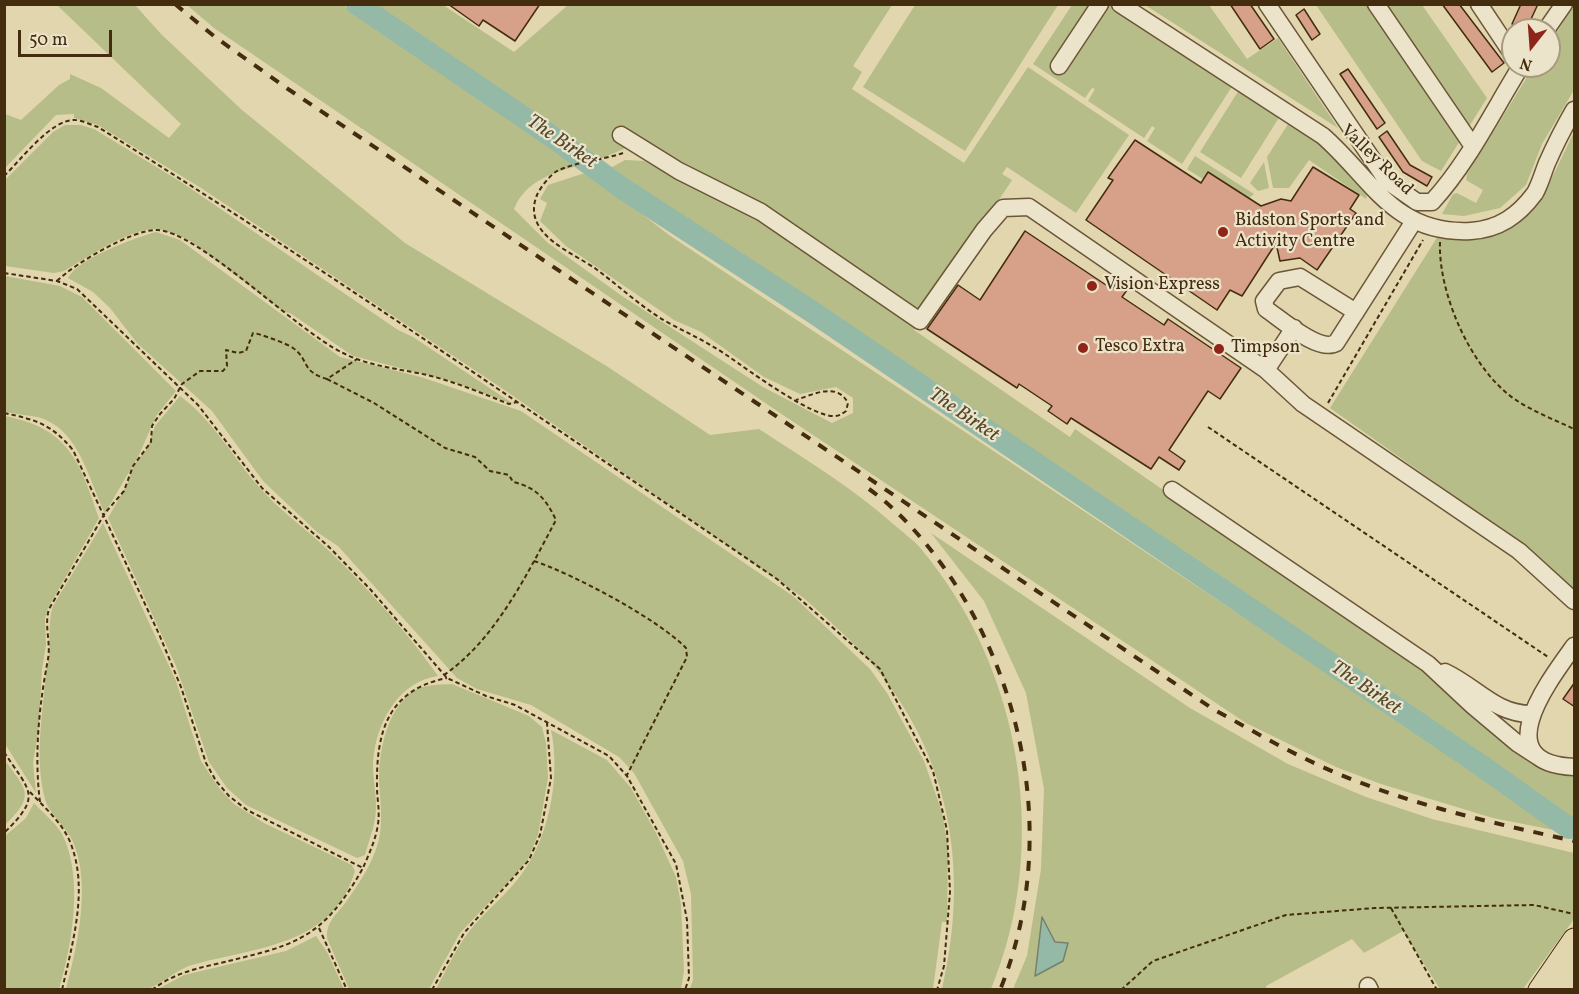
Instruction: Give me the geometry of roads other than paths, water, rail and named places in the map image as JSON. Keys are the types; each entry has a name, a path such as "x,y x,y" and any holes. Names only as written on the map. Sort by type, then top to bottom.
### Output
{"main road":[{"path":"1539,990 1575,939"},
{"path":"1560,990 1575,969"}],"street":[{"path":"1059,66 1100,4"},
{"name":"Valley Road","path":"1120,4 1323,136 1343,154 1365,183 1383,200 1435,236 1501,226 1522,210 1536,190 1566,124 1575,110"},
{"path":"1267,4 1387,181 1411,200 1426,203 1432,202 1438,196 1514,78"},
{"path":"1376,4 1472,145"},
{"path":"1479,4 1501,37"},
{"path":"1554,18 1564,4"},
{"path":"621,135 679,171 761,212 920,321 984,230 1003,208 1029,207 1266,370 1314,411 1519,550 1575,600"},
{"path":"1356,312 1303,279 1287,278 1275,284 1264,305 1319,345 1331,346 1336,343 1356,312 1414,221"},
{"path":"1266,370 1294,328"},
{"path":"1172,490 1428,664 1475,689 1502,710 1531,714"},
{"path":"1537,756 1530,745 1531,714 1575,646"},
{"path":"1428,664 1516,742 1548,762 1575,767"}],"waterway":[{"name":"The Birket","path":"357,4 551,136 622,188 814,313 1479,764 1569,828"}],"railway":[{"path":"175,4 215,37 288,89 1213,709 1303,758 1363,784 1422,804 1574,841"},
{"path":"869,489 918,534 957,587 982,633 1003,681 1017,732 1026,783 1030,836 1026,888 1017,940 1000,990"}],"place":[{"name":"Bidston Sports and Activity Centre","path":"1223,232"},
{"name":"Vision Express","path":"1092,286"},
{"name":"Tesco Extra","path":"1083,348"},
{"name":"Timpson","path":"1219,349"}]}
